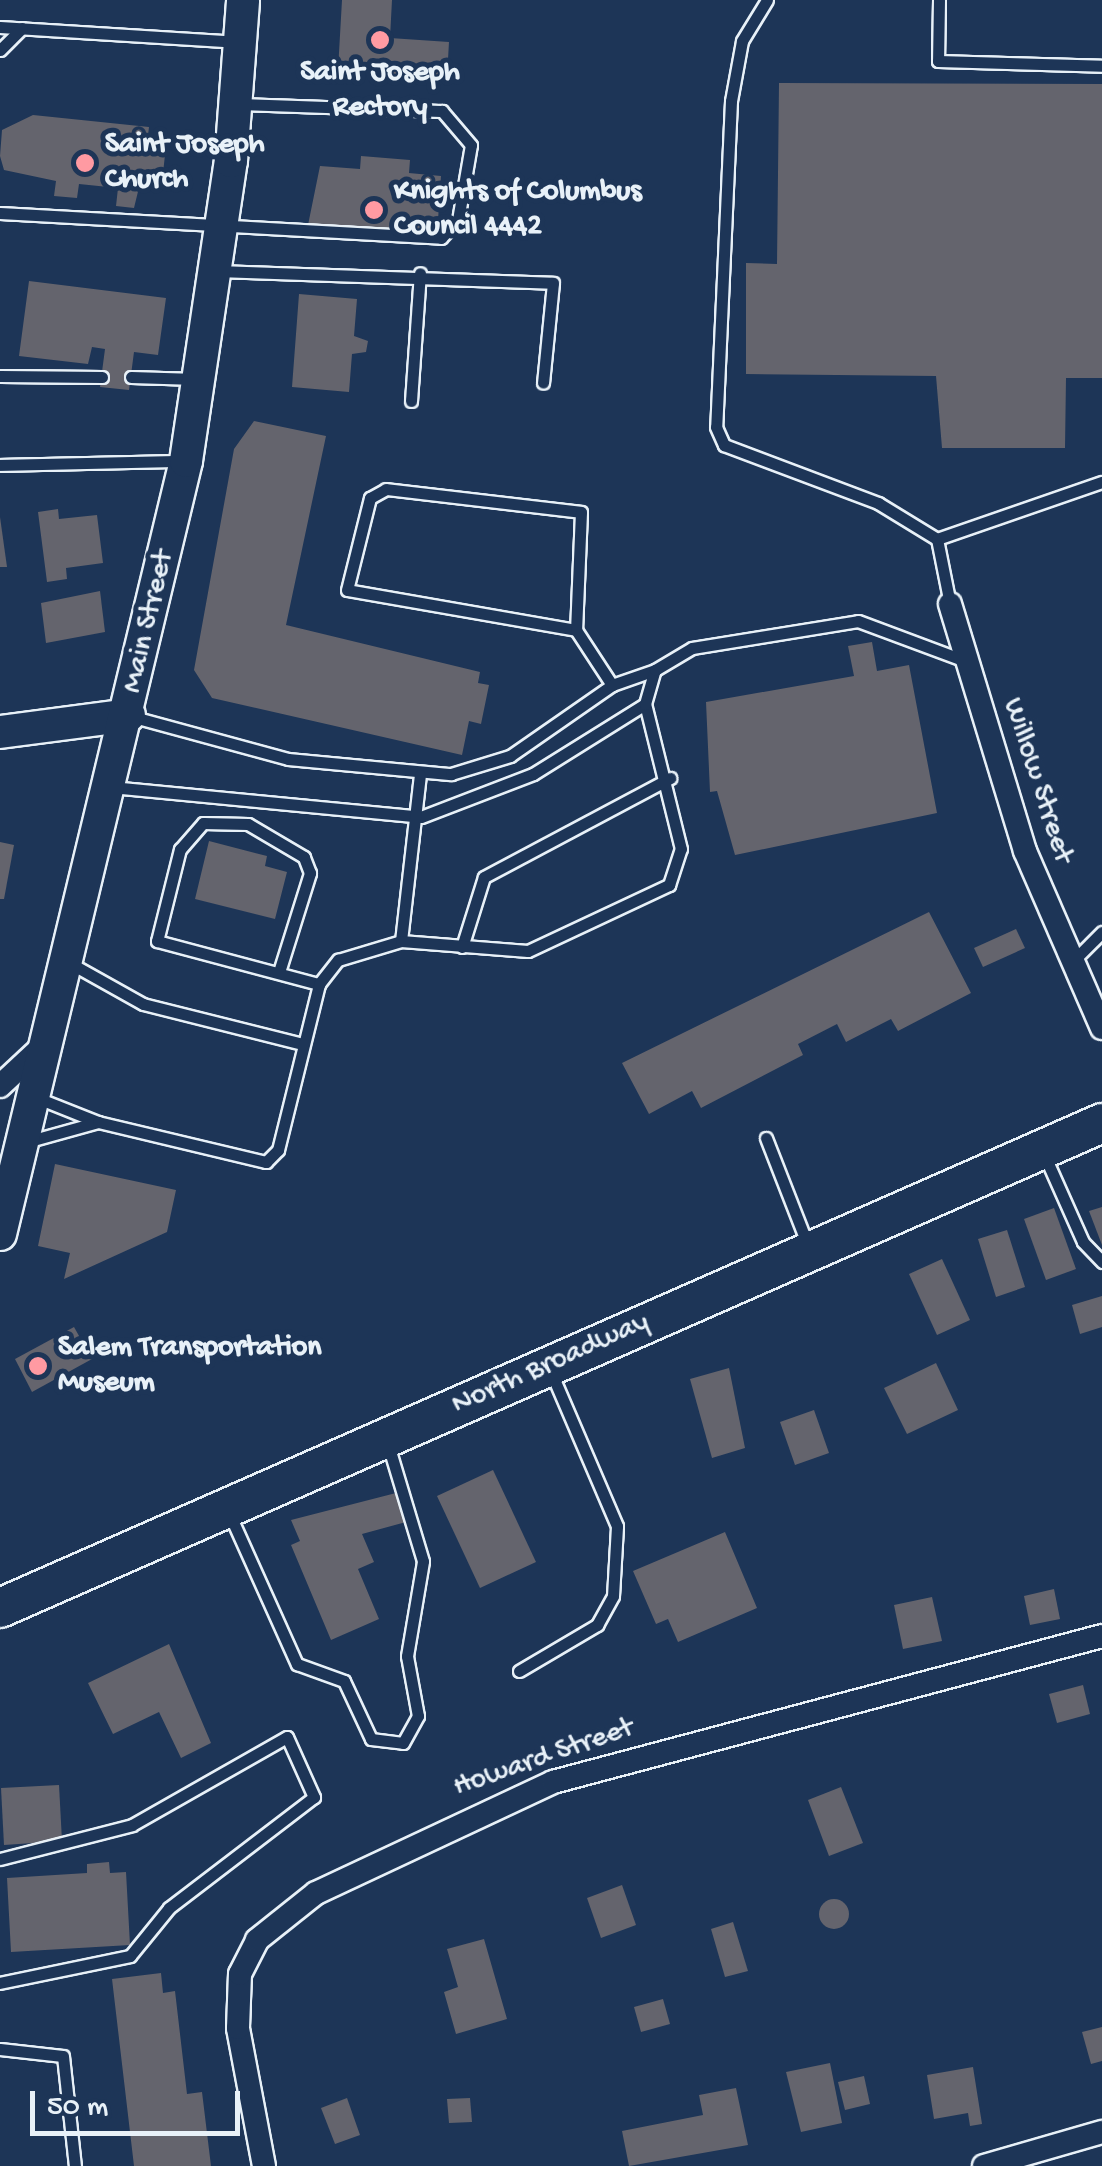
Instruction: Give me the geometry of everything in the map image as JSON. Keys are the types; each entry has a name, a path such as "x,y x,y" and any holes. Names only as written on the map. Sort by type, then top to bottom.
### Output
{"main road":[{"name":"Main Street","path":"2,1215 20,1144 15,1091 44,1045 129,715 186,460 222,228 244,0"},
{"path":"0,732 129,715"},
{"name":"North Broadway","path":"0,1608 1102,1123"}],"street":[{"name":"Willow Street","path":"950,604 1016,828 1102,1028"},
{"name":"Howard Street","path":"264,2166 238,2028 240,1974 257,1940 316,1893 553,1782 1102,1636"},
{"path":"984,2166 1102,2132"}],"lane":[{"path":"767,0 742,42 731,101 716,427 740,453 878,503 938,539 950,604"},
{"path":"939,0 938,61 1102,66"},
{"path":"0,26 240,43"},
{"path":"0,50 22,28"},
{"path":"0,213 441,238 458,220 471,170 467,131 442,111 235,104"},
{"path":"216,271 420,273 553,283 543,384"},
{"path":"411,400 420,273"},
{"path":"0,376 102,377"},
{"path":"130,377 200,379"},
{"path":"0,465 186,460"},
{"path":"938,539 1102,482"},
{"path":"576,630 346,590 370,498 386,489 581,512 576,630 612,685"},
{"path":"129,715 288,758 420,776 510,756 612,685 655,670 692,648 858,621 968,662"},
{"path":"15,1091 98,1122 251,1162 278,1150 319,984 338,960 401,941 462,946 550,945 669,885 680,848 670,778 645,704 655,670"},
{"path":"111,787 421,817 533,774 645,704"},
{"path":"401,941 421,817 420,776"},
{"path":"462,946 484,876 670,778"},
{"path":"279,972 310,873 292,844 248,824 221,820 190,833 157,940 319,984"},
{"path":"1071,963 1102,932"},
{"path":"66,962 143,1004 302,1044"},
{"path":"20,1144 98,1122"},
{"path":"766,1138 810,1251"},
{"path":"1042,1150 1083,1242 1102,1262"},
{"path":"520,1671 597,1625 612,1596 617,1526 549,1367"},
{"path":"227,1510 297,1664 344,1681 372,1739 403,1742 418,1716 407,1656 424,1561 386,1438"},
{"path":"0,1859 132,1825 287,1737 314,1797 169,1908 130,1956 0,1983"},
{"path":"0,2049 64,2056 75,2166"}],"building":[{"name":"Saint Joseph Rectory","path":"342,0 392,0 390,38 449,42 447,77 338,70"},
{"path":"779,83 1102,84 1102,378 1066,378 1065,448 942,448 936,376 746,374 746,263 777,264"},
{"name":"Saint Joseph Church","path":"33,115 149,127 147,144 166,146 163,173 143,171 134,208 116,206 118,188 79,184 77,198 54,196 56,181 4,170 0,156 2,130"},
{"name":"Knights of Columbus Council 4442","path":"361,156 410,160 409,173 441,176 437,235 308,225 320,166 360,169"},
{"path":"29,281 166,298 158,355 134,352 129,390 100,387 105,349 92,347 88,364 19,356"},
{"path":"299,294 357,299 354,336 368,341 366,352 352,354 349,392 292,387"},
{"path":"254,421 326,436 286,625 480,672 478,683 489,685 481,724 469,721 462,755 212,698 194,670 234,449"},
{"path":"58,509 59,519 97,515 103,563 66,568 67,579 47,582 38,512"},
{"path":"0,517 7,567 0,567"},
{"path":"100,591 105,632 46,643 41,603"},
{"path":"872,642 877,671 909,665 937,813 735,855 717,791 710,792 706,702 854,676 848,646"},
{"path":"209,841 267,856 265,866 287,872 275,919 195,899"},
{"path":"0,842 14,845 4,899 0,899"},
{"path":"929,912 971,993 898,1031 891,1019 846,1042 837,1024 798,1044 803,1055 701,1108 692,1091 649,1114 622,1063"},
{"path":"1016,929 1025,948 983,967 974,948"},
{"path":"55,1164 176,1190 167,1232 64,1279 70,1253 38,1246"},
{"path":"1102,1207 1102,1245 1089,1211"},
{"path":"1054,1208 1076,1269 1046,1280 1024,1219"},
{"path":"1007,1230 1025,1287 996,1297 978,1239"},
{"path":"942,1259 970,1320 937,1335 909,1274"},
{"path":"1102,1296 1102,1327 1080,1334 1072,1305"},
{"path":"74,1327 92,1359 32,1392 15,1359"},
{"path":"936,1363 958,1410 907,1434 884,1388"},
{"path":"729,1368 745,1448 712,1458 690,1379"},
{"path":"814,1410 829,1453 795,1465 780,1422"},
{"path":"493,1470 536,1562 480,1588 437,1496"},
{"path":"396,1493 406,1522 362,1534 374,1562 358,1569 379,1619 331,1640 291,1545 300,1541 291,1520"},
{"path":"725,1532 757,1608 678,1642 668,1619 656,1624 633,1571"},
{"path":"1054,1589 1060,1619 1030,1625 1024,1596"},
{"path":"932,1597 942,1641 903,1649 894,1605"},
{"path":"169,1644 211,1743 181,1758 159,1712 113,1734 88,1683"},
{"path":"1083,1685 1090,1714 1057,1723 1049,1694"},
{"path":"59,1785 62,1841 4,1845 1,1788"},
{"path":"841,1787 863,1843 829,1856 808,1800"},
{"path":"109,1862 110,1873 126,1872 130,1945 11,1952 7,1878 87,1873 87,1864"},
{"path":"622,1885 636,1925 601,1938 587,1898"},
{"path":"834,1899 845,1903 849,1914 845,1925 834,1929 823,1925 819,1914 823,1903"},
{"path":"733,1922 748,1971 725,1977 711,1929"},
{"path":"484,1939 507,2019 456,2034 444,1992 458,1987 447,1949"},
{"path":"161,1973 163,1993 175,1991 187,2094 202,2092 211,2166 134,2166 112,1979"},
{"path":"663,1999 670,2024 641,2032 634,2007"},
{"path":"1102,2027 1102,2061 1091,2064 1082,2032"},
{"path":"830,2063 842,2123 801,2132 786,2072"},
{"path":"973,2067 982,2124 970,2126 968,2113 934,2119 927,2075"},
{"path":"864,2076 870,2104 845,2110 838,2082"},
{"path":"736,2088 748,2145 629,2166 622,2131 703,2115 699,2095"},
{"path":"347,2098 360,2135 335,2144 321,2108"},
{"path":"470,2098 472,2122 449,2123 447,2099"}],"place":[{"name":"Saint Joseph Rectory","path":"380,40"},
{"name":"Saint Joseph Church","path":"85,163"},
{"name":"Knights of Columbus Council 4442","path":"374,210"},
{"name":"Salem Transportation Museum","path":"38,1366"}]}
